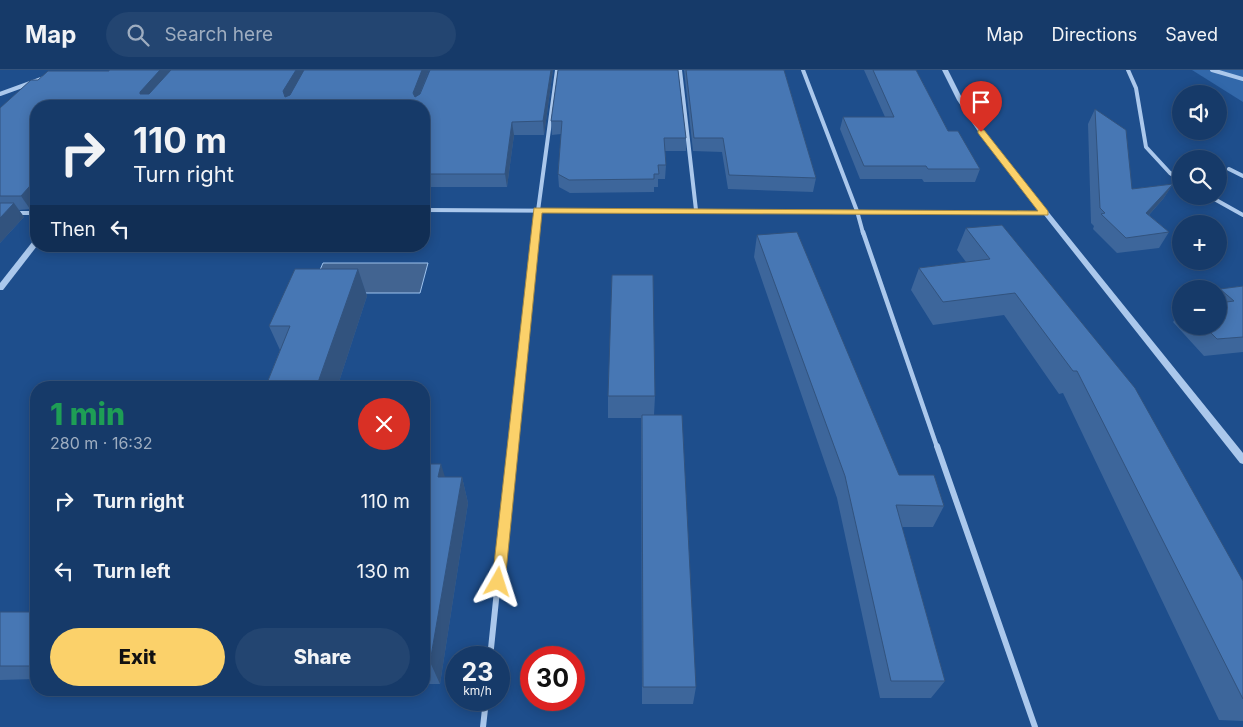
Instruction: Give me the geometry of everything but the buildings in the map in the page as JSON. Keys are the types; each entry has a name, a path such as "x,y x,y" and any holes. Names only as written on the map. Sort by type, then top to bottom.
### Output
{"street":[{"path":"491,646 537,210 557,70"},
{"path":"680,70 696,210"},
{"path":"802,70 857,211 866,244 1035,727"},
{"path":"945,70 960,100 981,132 1243,460"},
{"path":"1128,70 1136,88 1146,147 1172,174"},
{"path":"1212,70 1243,79"},
{"path":"0,94 48,76"},
{"path":"26,92 40,80"},
{"path":"1229,169 1243,176"},
{"path":"1225,205 1243,215"},
{"path":"430,210 1045,213"},
{"path":"9,213 30,213"},
{"path":"0,288 30,251"},
{"path":"483,727 485,711"}],"shaded area":[{"path":"1192,70 1243,70 1243,102 1227,92 1227,85 1216,85"},
{"path":"323,263 428,263 420,293 310,293"}],"route":[{"path":"498,582 537,210 1045,213 981,132"}]}
